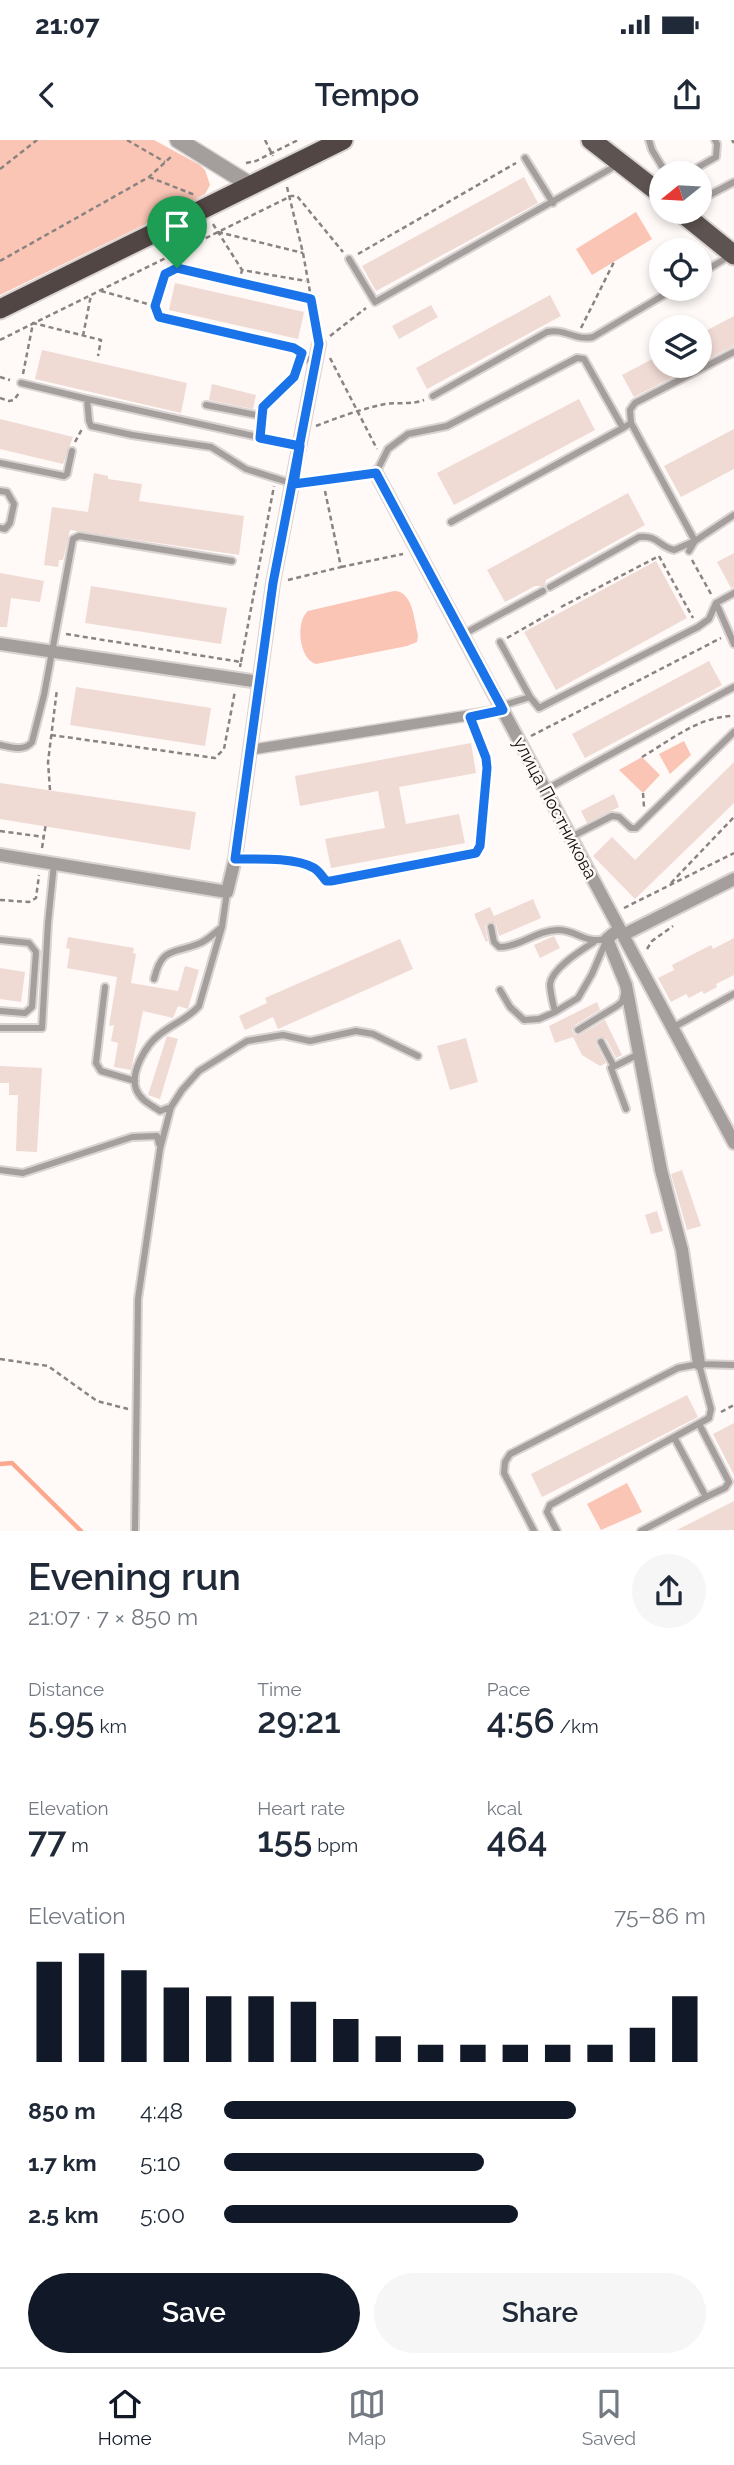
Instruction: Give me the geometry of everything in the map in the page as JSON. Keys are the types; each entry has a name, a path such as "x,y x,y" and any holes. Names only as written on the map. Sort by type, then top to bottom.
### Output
{"highway":[{"path":"0,309 343,140"}],"main road":[{"path":"591,140 649,185"},
{"path":"696,224 733,254"}],"street":[{"path":"181,142 252,186"},
{"path":"0,855 227,892 235,859 273,583 319,344"},
{"name":"улица Постникова","path":"376,473 734,1143"},
{"path":"0,643 259,682"},
{"path":"248,750 470,717 502,708"},
{"path":"699,1364 681,1250 661,1170 626,986 601,940 734,879"}],"lane":[{"path":"649,140 659,161"},
{"path":"709,161 716,157 715,140"},
{"path":"526,158 553,203"},
{"path":"349,259 375,302 620,163"},
{"path":"712,194 734,182"},
{"path":"712,267 733,254"},
{"path":"433,396 547,332 558,330 577,337 593,337 654,301"},
{"path":"159,317 294,348 316,365"},
{"path":"695,541 631,422 630,410 635,403 734,352"},
{"path":"260,438 261,416 267,401 294,377 302,353"},
{"path":"87,399 92,426 211,447 235,464 294,484 376,473 388,449 408,434 447,426 578,358 584,359 588,364 623,428"},
{"path":"21,383 300,446"},
{"path":"206,405 261,416"},
{"path":"451,522 631,422"},
{"path":"0,463 64,476 67,474 72,451"},
{"path":"0,491 6,492 14,504 10,523 5,528 0,528"},
{"path":"462,635 639,537 655,538 674,550 695,541 734,515"},
{"path":"0,745 22,748 32,742 73,539 79,536 232,561"},
{"path":"689,551 695,541"},
{"path":"500,642 530,697 539,708 698,627 709,619 716,603 734,593"},
{"path":"716,603 734,644"},
{"path":"545,790 734,687"},
{"path":"502,708 530,697"},
{"path":"570,837 612,816 619,817 631,828 636,828 734,732"},
{"path":"0,1028 42,1028 54,864"},
{"path":"171,1107 160,1111 142,1099 135,1081 140,1061 153,1040 192,1014 199,1006 222,927 227,892"},
{"path":"154,979 158,964 169,951 206,940 222,927"},
{"path":"491,927 494,942 499,947 509,947 548,931 560,930 601,940"},
{"path":"0,940 29,943 36,952 32,1007 25,1013 0,1012"},
{"path":"499,990 510,1007 524,1020 539,1019 555,1012 578,998 592,974 601,940"},
{"path":"555,1012 550,982 554,975 573,957 601,940"},
{"path":"578,1031 622,1002 626,986"},
{"path":"105,987 96,1063 101,1071 135,1081"},
{"path":"672,1028 734,993"},
{"path":"135,1531 138,1299 160,1149 171,1107 199,1071 247,1041 283,1035 310,1041 356,1031 373,1034 418,1055"},
{"path":"601,1042 613,1065 613,1074 626,1109"},
{"path":"613,1065 639,1054"},
{"path":"0,1170 23,1173 132,1137 157,1136 160,1149"},
{"path":"534,1531 504,1473 505,1462 510,1454 678,1368 699,1364 734,1365"},
{"path":"557,1531 547,1511 550,1505 709,1418 711,1414 699,1364"},
{"path":"641,1531 726,1488 729,1482 699,1424"},
{"path":"674,1437 705,1497"}],"path":[{"path":"0,169 37,140"},
{"path":"127,140 165,162"},
{"path":"265,140 270,150"},
{"path":"240,162 256,161 299,140"},
{"path":"0,261 149,177 181,142"},
{"path":"0,340 291,196 297,197 349,259 526,158"},
{"path":"291,196 319,344 375,302"},
{"path":"217,231 303,253"},
{"path":"217,231 242,270 239,282"},
{"path":"577,337 614,262"},
{"path":"159,317 155,306 165,274 177,268 311,299"},
{"path":"242,270 307,281"},
{"path":"99,290 155,306"},
{"path":"83,336 91,295"},
{"path":"33,323 101,340 99,355"},
{"path":"0,377 21,383 33,323"},
{"path":"304,430 357,411 388,404 420,402 433,396"},
{"path":"0,398 9,401 18,397"},
{"path":"72,451 79,433 89,421"},
{"path":"51,735 215,758 224,749 275,478"},
{"path":"323,481 341,567"},
{"path":"689,551 716,603"},
{"path":"273,583 417,552"},
{"path":"561,607 659,556 698,627"},
{"path":"500,642 554,611"},
{"path":"55,633 241,662"},
{"path":"528,738 729,634"},
{"path":"50,790 48,762 58,680"},
{"path":"642,757 696,724 734,716"},
{"path":"235,859 276,860 309,866 316,869 326,881 331,881 476,853 480,846 487,768 486,758 470,717"},
{"path":"669,886 734,817"},
{"path":"0,900 29,902 36,898 46,823"},
{"path":"0,831 44,837"},
{"path":"621,910 734,853"},
{"path":"644,953 652,941 682,922"},
{"path":"0,1359 48,1366 97,1401 136,1412"}],"shaded area":[{"path":"0,140 154,140 200,165 205,170 210,185 205,194 195,200 0,295"},
{"path":"636,212 651,238 592,275 576,249"},
{"path":"394,591 400,592 409,601 414,614 417,642 316,664 310,661 303,648 300,631 308,611"},
{"path":"684,741 691,755 670,774 659,754"},
{"path":"642,757 660,775 643,793 619,770"},
{"path":"627,1483 642,1512 601,1530 587,1504"}],"building":[{"path":"524,177 538,203 376,291 362,266"},
{"path":"175,283 304,312 298,339 169,310"},
{"path":"550,295 561,316 427,389 416,368"},
{"path":"431,305 438,317 399,339 392,326"},
{"path":"734,316 734,346 712,357 712,328"},
{"path":"42,350 187,383 181,413 35,379"},
{"path":"649,361 649,378 671,378 634,397 622,375"},
{"path":"212,384 256,395 253,409 209,400"},
{"path":"579,399 595,430 454,505 437,473"},
{"path":"0,419 73,437 63,464 0,449"},
{"path":"734,429 734,469 681,497 664,466"},
{"path":"94,473 108,476 108,479 142,484 139,501 244,516 239,555 70,530 63,560 59,560 58,567 44,565 52,507 88,512"},
{"path":"628,493 645,525 546,580 545,586 535,586 505,602 487,570"},
{"path":"734,553 734,587 731,588 717,562"},
{"path":"656,561 687,618 556,690 524,632"},
{"path":"0,573 44,581 40,602 11,598 7,627 0,627"},
{"path":"91,586 227,608 221,644 85,623"},
{"path":"709,661 722,685 585,758 572,734"},
{"path":"76,687 211,708 205,746 70,725"},
{"path":"471,743 476,773 399,787 406,824 459,814 465,843 331,868 325,839 385,828 378,791 300,806 295,776"},
{"path":"734,762 734,803 635,899 593,856 612,837 635,860"},
{"path":"0,783 196,812 190,850 0,819"},
{"path":"614,794 619,807 587,823 581,811"},
{"path":"533,899 541,918 499,936 496,924 489,922 485,926 486,942 474,914 490,907 494,916"},
{"path":"554,936 560,948 540,958 534,945"},
{"path":"68,937 134,948 133,953 136,954 131,983 178,991 185,966 199,970 188,1009 178,1006 173,1018 143,1011 131,1070 114,1067 118,1043 111,1041 114,1025 109,1026 117,977 67,968 70,949 66,948"},
{"path":"734,938 734,975 704,994 702,991 689,998 686,994 671,1002 658,978 674,970 672,965 711,945 713,949"},
{"path":"400,939 413,969 278,1029 273,1017 245,1030 239,1016 267,1003 265,998"},
{"path":"0,968 25,972 21,1002 0,999"},
{"path":"597,1002 600,1010 575,1025 572,1031 575,1035 580,1035 605,1020 622,1055 616,1058 606,1039 599,1037 596,1044 606,1063 600,1066 582,1055 573,1037 555,1043 549,1026"},
{"path":"167,1036 178,1039 160,1099 148,1095"},
{"path":"466,1038 478,1082 450,1090 437,1046"},
{"path":"0,1066 42,1068 37,1152 16,1151 18,1095 9,1095 9,1083 0,1083"},
{"path":"682,1170 701,1226 687,1230 671,1174"},
{"path":"657,1211 663,1231 651,1234 645,1215"},
{"path":"687,1395 698,1417 542,1497 531,1474"},
{"path":"734,1423 734,1475 713,1434"},
{"path":"734,1501 734,1530 677,1530"}],"waterway":[{"path":"0,1464 12,1463 81,1531"}],"route":[{"path":"177,268 165,274 155,306 159,317 294,348 302,353 294,377 263,407 260,438 300,446 294,484 376,473 501,706 503,710 470,717 486,758 487,768 480,846 476,853 331,881 326,881 316,869 309,866 276,860 235,859 273,583 294,484 319,344 311,299 177,268"}]}
